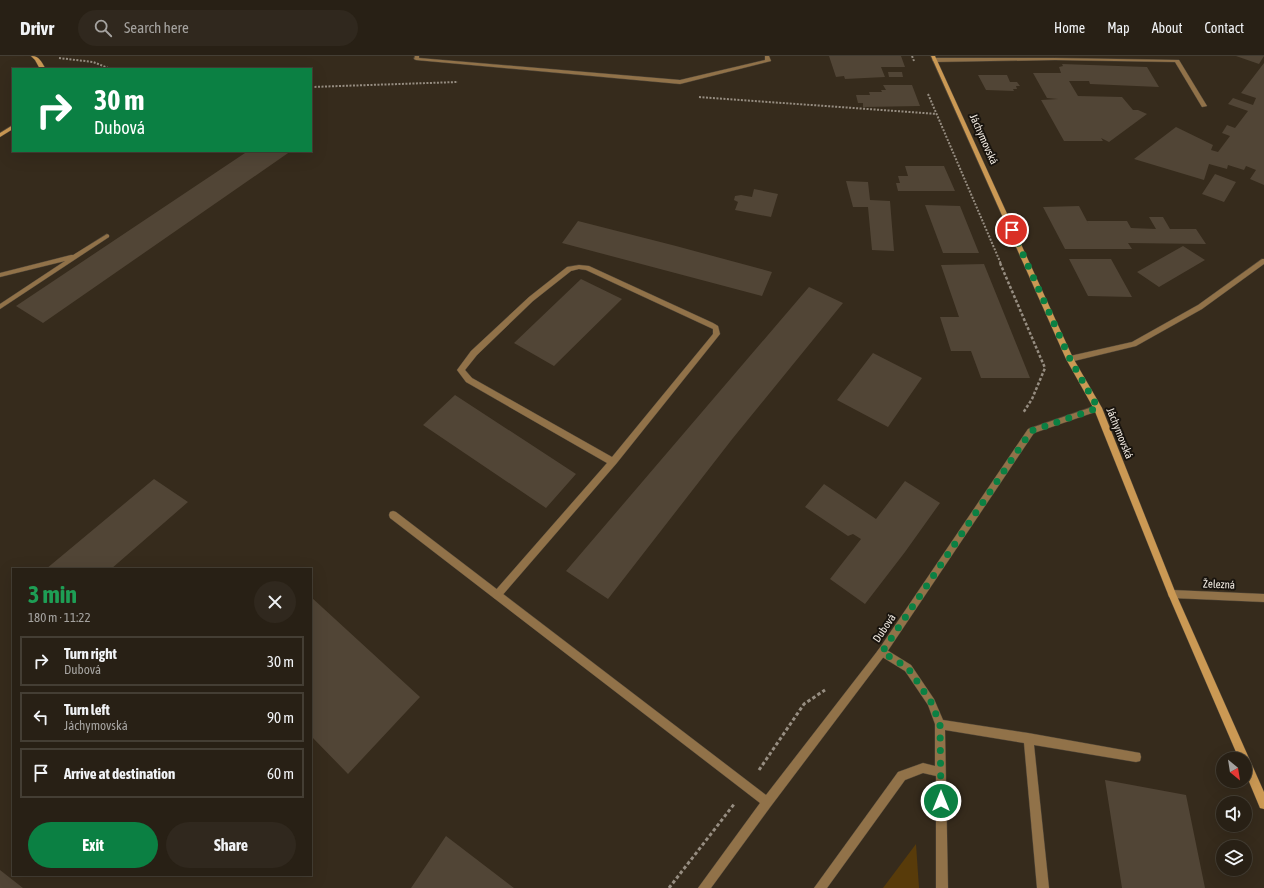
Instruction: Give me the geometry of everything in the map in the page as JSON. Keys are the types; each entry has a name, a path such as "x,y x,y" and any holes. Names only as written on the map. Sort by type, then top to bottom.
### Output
{"street":[{"path":"33,56 37,59 42,68"},
{"path":"417,56 416,59 680,82 768,60 767,56"},
{"path":"934,58 1177,61 1204,106"},
{"name":"Jáchymovská","path":"934,58 1070,359 1098,408 1172,594 1241,752"},
{"path":"0,135 12,128"},
{"path":"0,307 107,236"},
{"path":"0,275 78,255"},
{"path":"1070,359 1134,344 1200,307 1264,261"},
{"path":"497,595 613,462 717,334 716,328 711,325 587,268 574,267 565,272 531,299 474,353 461,370 469,380 613,462"},
{"name":"Dubová","path":"704,888 767,802 882,652 1031,431 1098,408"},
{"path":"393,515 767,802"},
{"name":"Železná","path":"1172,594 1264,598"},
{"path":"882,652 908,668 931,702 940,724 942,888"},
{"path":"940,724 1136,757"},
{"path":"1028,738 1043,888"},
{"path":"820,888 902,776 923,768 941,772"},
{"name":"Jáchymovská","path":"1252,776 1264,804"}],"path":[{"path":"912,56 915,63"},
{"path":"60,58 93,62 108,68"},
{"path":"927,93 1045,368 1032,399 1020,419"},
{"path":"757,773 804,704 827,688"},
{"path":"669,888 739,797"}],"shaded area":[{"path":"916,844 919,888 883,888"}],"building":[{"path":"829,56 901,56 905,67 881,67 885,77 845,79 844,76 836,77"},
{"path":"1236,56 1264,56 1259,64"},
{"path":"1264,63 1264,185 1250,179 1256,170 1246,166 1244,170 1228,165 1227,169 1209,164 1204,180 1134,159 1176,127 1213,145 1211,150 1218,152 1230,136 1222,133 1227,125 1235,128 1248,111 1228,104 1233,98 1253,105 1256,98 1241,93"},
{"path":"1062,64 1147,67 1159,87 1090,84 1089,81 1069,81 1078,96 1122,97 1133,110 1138,110 1147,114 1109,142 1101,138 1103,141 1064,141 1041,100 1058,99 1047,98 1033,73 1061,73 1059,67 1063,66"},
{"path":"888,72 902,72 903,77 889,77"},
{"path":"978,75 1007,75 1010,82 1017,82 1020,86 1016,86 1017,89 1013,89 1014,91 986,90"},
{"path":"883,85 912,85 920,106 863,107 863,103 858,103 856,95 870,95 869,92 882,92 881,90 886,90"},
{"path":"247,152 290,152 43,323 16,306"},
{"path":"905,166 944,166 955,191 898,191 896,183 900,183 898,176 908,176"},
{"path":"1215,174 1236,182 1224,202 1202,194"},
{"path":"846,181 868,182 870,200 890,201 894,251 872,250 868,207 853,207"},
{"path":"754,189 778,194 771,217 735,210 738,202 734,200 735,196 741,195 752,197"},
{"path":"925,205 960,206 979,253 943,253"},
{"path":"1079,206 1089,225 1087,221 1127,221 1131,228 1156,229 1149,217 1163,217 1170,229 1196,229 1206,244 1128,243 1132,249 1065,249 1043,207"},
{"path":"578,221 772,272 762,296 562,243"},
{"path":"1183,246 1205,260 1159,287 1137,272"},
{"path":"1069,259 1111,259 1132,297 1088,296"},
{"path":"984,264 1030,378 981,378 971,351 951,351 940,317 959,317 941,265"},
{"path":"581,279 622,299 554,366 514,343"},
{"path":"809,287 843,303 733,438 608,599 566,571"},
{"path":"873,353 922,378 888,427 837,400"},
{"path":"455,395 576,474 546,508 423,425"},
{"path":"154,479 188,502 112,568 47,568"},
{"path":"905,481 940,503 865,604 830,579 861,539 853,534 848,536 805,507 824,484 876,519"},
{"path":"312,598 420,697 348,774 312,737"},
{"path":"1105,780 1186,795 1205,888 1122,888"},
{"path":"446,836 514,888 411,888"},
{"path":"0,870 23,888 0,888"}],"route":[{"path":"941,801 940,724 931,702 908,668 882,652 1031,431 1098,408 1070,359 1012,230"}]}
